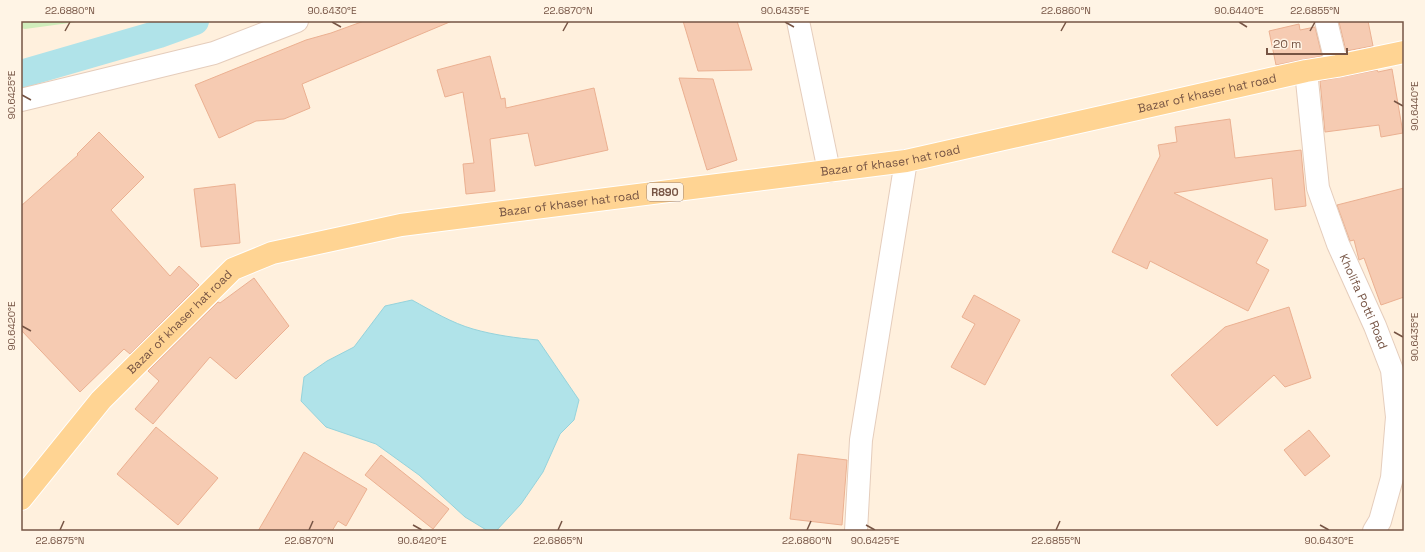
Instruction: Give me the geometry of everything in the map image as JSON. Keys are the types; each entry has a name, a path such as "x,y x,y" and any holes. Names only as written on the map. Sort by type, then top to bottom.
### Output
{"main road":[{"name":"Bazar of khaser hat road","path":"21,499 101,400 232,268 272,253 401,225 906,161 1306,71 1404,52"}],"street":[{"path":"21,100 214,53 297,21"},
{"path":"798,21 829,171"},
{"path":"1326,21 1337,66"},
{"name":"Kholifa Potti Road","path":"1306,71 1318,188 1338,244 1375,326 1392,370 1397,417 1392,478 1380,521 1374,531"},
{"path":"856,531 861,440 906,161"}],"green space":[{"path":"21,21 84,21 25,29 21,28"}],"water":[{"path":"412,300 450,320 473,329 505,336 538,340 579,400 574,420 560,434 543,472 521,504 496,531 488,531 465,517 419,475 376,444 326,427 301,401 304,377 327,361 354,347 385,306"}],"building":[{"path":"364,21 452,21 302,84 310,108 284,119 256,121 219,138 195,85 306,40"},
{"path":"683,21 737,21 752,70 698,71"},
{"path":"1368,21 1373,46 1346,51 1339,22"},
{"path":"1299,24 1300,30 1315,27 1322,56 1276,65 1269,31"},
{"path":"490,56 501,99 505,98 506,108 594,88 608,150 535,166 528,133 490,139 495,191 466,194 463,164 474,163 463,92 445,97 437,70"},
{"path":"1392,69 1403,133 1381,137 1379,125 1325,132 1320,81 1377,70 1378,72"},
{"path":"679,78 713,79 737,160 707,170"},
{"path":"1230,119 1235,158 1301,150 1306,206 1275,210 1272,178 1174,193 1268,240 1256,263 1269,270 1248,311 1150,261 1147,269 1112,252 1160,156 1158,145 1177,142 1175,127"},
{"path":"99,132 144,177 111,210 170,276 179,266 199,285 130,354 124,349 80,392 21,330 21,206 78,155 77,154"},
{"path":"235,184 240,243 201,247 194,189"},
{"path":"1404,188 1404,297 1381,305 1364,258 1359,260 1354,240 1350,241 1337,205"},
{"path":"254,278 289,326 236,379 210,357 153,424 135,409 159,381 148,371 218,302 220,303"},
{"path":"974,295 1020,320 985,385 951,367 975,324 962,317"},
{"path":"1289,307 1311,378 1285,387 1274,375 1217,426 1171,375 1225,327"},
{"path":"156,427 218,478 178,525 117,474"},
{"path":"1309,430 1330,456 1305,476 1284,450"},
{"path":"304,452 367,489 346,526 338,521 332,531 258,531"},
{"path":"798,454 847,460 842,525 790,519"},
{"path":"381,455 449,509 433,529 365,475"}],"waterway":[{"path":"21,74 159,34 195,21"}]}
